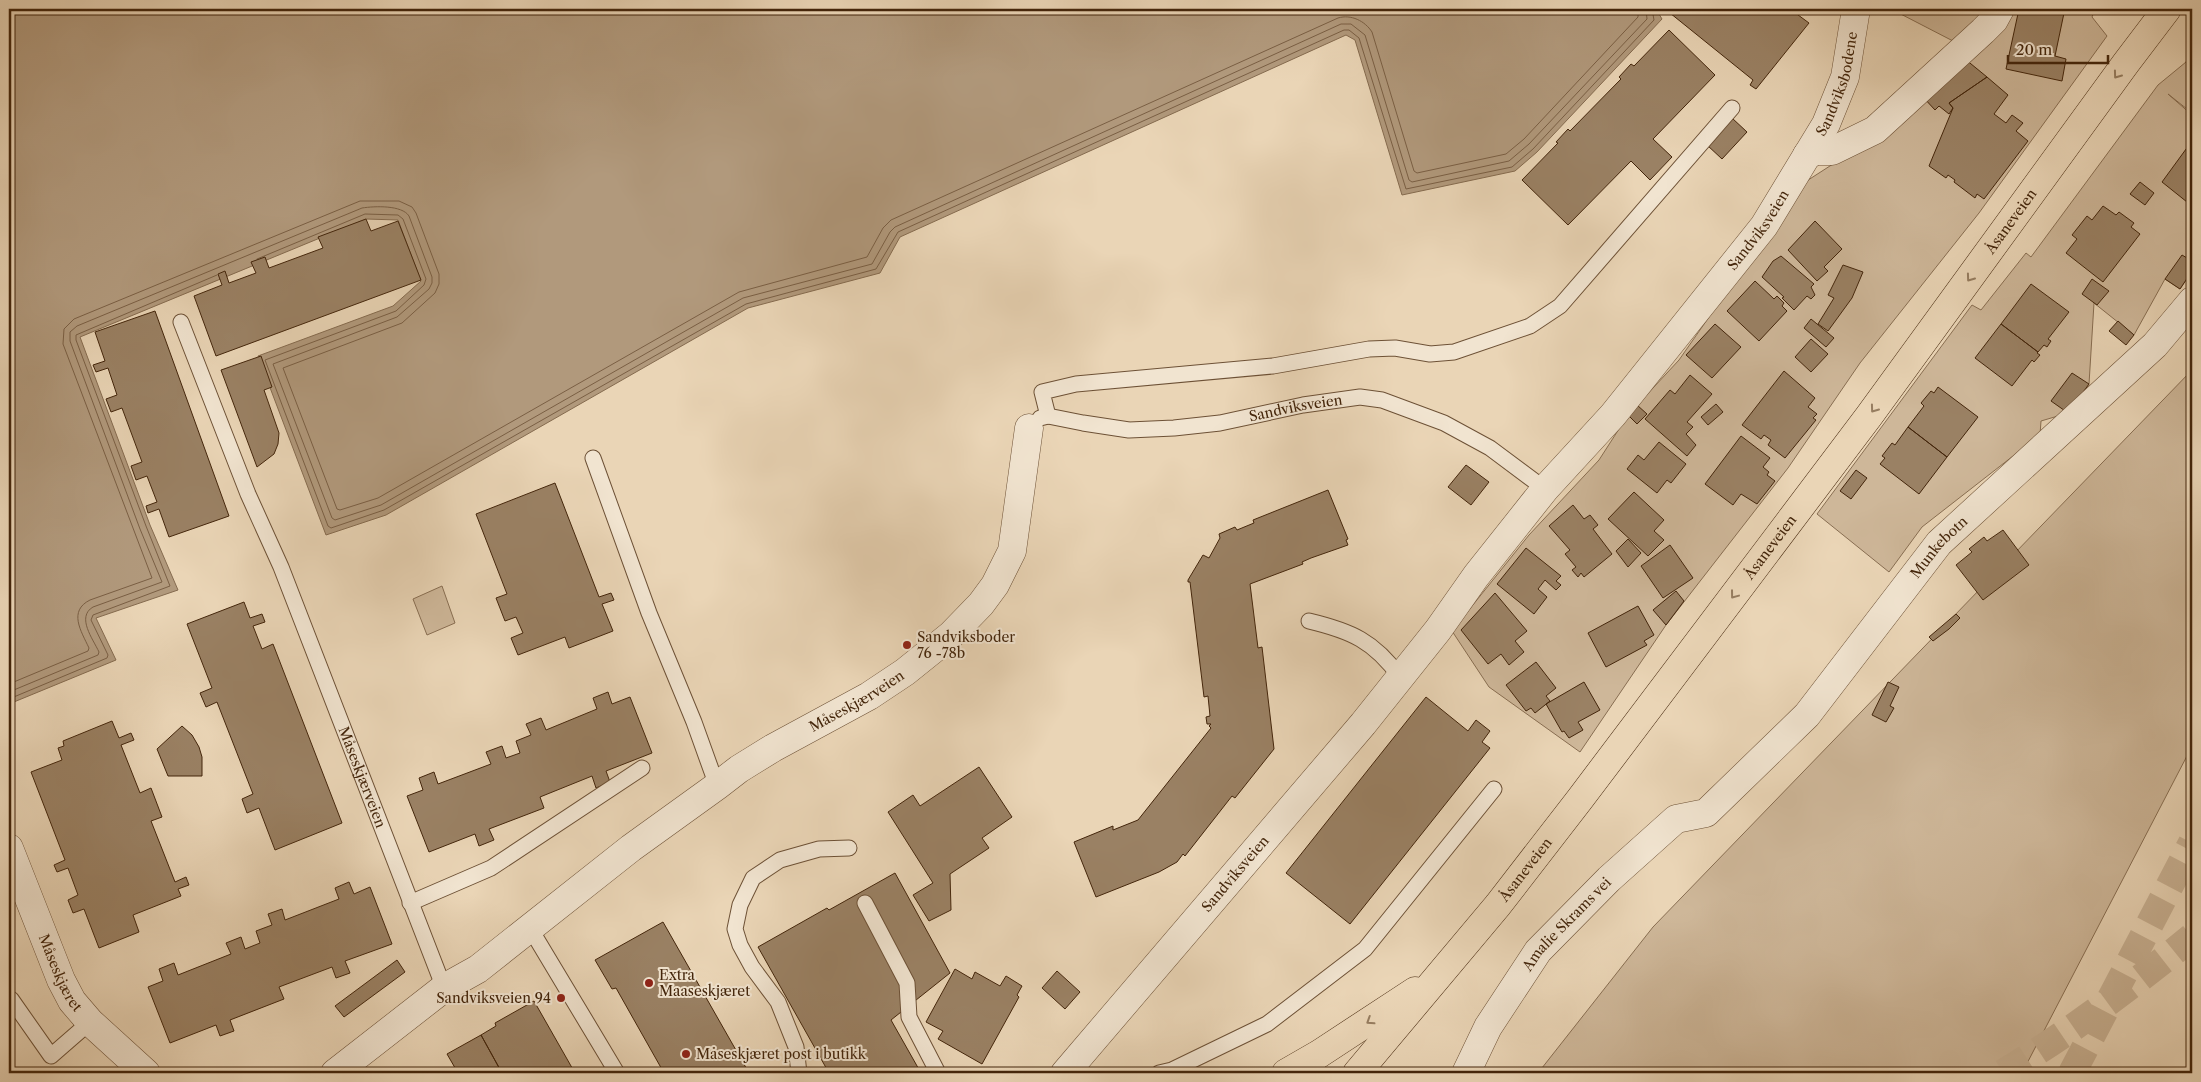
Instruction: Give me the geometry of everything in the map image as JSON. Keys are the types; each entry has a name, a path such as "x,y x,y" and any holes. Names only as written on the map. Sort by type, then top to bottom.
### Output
{"highway":[{"name":"Åsaneveien","path":"1357,1073 1498,905 1580,799 1863,423 2167,9"},
{"path":"1286,1073 1319,1054 1440,975"}],"street":[{"name":"Sandviksbodene","path":"1807,156 1826,124 1845,77 1856,9"},
{"path":"1807,156 1816,151 1832,150 1875,130 1994,20 2000,9"},
{"name":"Sandviksveien","path":"1072,1072 1199,915 1340,752 1545,489 1613,415 1764,226 1807,156"},
{"name":"Munkebotn","path":"1706,814 1807,716 1939,543 2155,345 2192,301"},
{"name":"Måseskjærveien","path":"335,1073 444,988 478,969 630,848 718,786 738,769 870,696 905,672 951,634 981,604 1003,571 1012,551 1038,422"},
{"name":"Amalie Skrams vei","path":"1466,1073 1488,1027 1538,951 1609,879 1676,819 1706,814"},
{"name":"Måseskjæret","path":"9,848 61,980 72,1001 90,1022 146,1073"}],"lane":[{"path":"1038,422 1042,392 1076,384 1273,366 1369,349 1395,348 1430,354 1454,352 1530,326 1560,306 1732,108"},
{"name":"Måseskjærveien","path":"181,322 248,494 280,567 444,988"},
{"name":"Sandviksveien","path":"1038,422 1082,424 1130,430 1174,428 1220,422 1303,405 1360,397 1391,403 1444,423 1490,448 1545,489"},
{"path":"593,458 649,613 718,786"},
{"path":"1309,621 1336,628 1370,645 1386,658 1400,677"},
{"path":"410,903 491,868 642,768"},
{"path":"1160,1073 1172,1070 1267,1024 1365,949 1494,789"},
{"path":"799,1073 796,1047 778,1002 752,967 740,946 735,929 740,905 753,878 780,860 819,849 849,848"},
{"path":"865,903 907,983 909,1017 938,1073"},
{"path":"530,928 617,1073"},
{"path":"11,999 51,1056 90,1022"}],"shaded area":[{"path":"1891,9 1989,9 1953,41"},
{"path":"2012,9 2095,9 2092,17 2107,36 1979,213 1860,363 1788,468 1666,625 1580,752 1489,687 1452,631 1529,535 1599,460 1628,415 1679,360 1802,184 1881,133"},
{"path":"2192,50 2192,113 2168,94 2192,115 2192,271 2180,289 2165,279 2134,335 2094,303 2089,384 2068,413 2041,421 2040,435 1922,527 1889,572 1817,514 1972,305 1981,310 2026,253 2031,257 2158,85 2186,62"},
{"path":"2192,370 2192,734 2188,754 2022,1073 1538,1073 1653,927"},
{"path":"442,586 455,623 427,635 413,599"}],"water":[{"path":"9,9 1656,9 1662,19 1537,152 1515,171 1402,195 1355,40 1346,35 900,237 880,273 748,308 386,515 326,535 258,356 393,306 421,281 398,220 366,219 80,337 150,525 178,590 96,618 116,660 9,704"}],"building":[{"path":"1665,9 1790,9 1809,23 1756,89 1750,85 1753,80"},
{"path":"1968,9 1989,9 1986,15"},
{"path":"2019,9 2044,9 2064,13 2055,56 2066,59 2062,81 2006,69"},
{"path":"1669,30 1715,75 1653,139 1672,157 1650,180 1631,161 1568,225 1522,180 1558,143 1556,142 1568,129 1570,131 1621,79 1619,77 1631,64 1634,66"},
{"path":"1965,59 1987,77 1949,103 1953,108 1949,114 1939,106 1935,110 1923,97"},
{"path":"1987,77 2008,95 1994,114 2006,123 2012,115 2023,123 2016,131 2028,141 1984,199 1977,194 1975,198 1948,175 1946,178 1929,166 1953,108 1949,103"},
{"path":"1732,118 1747,132 1722,159 1707,145"},
{"path":"2189,145 2192,147 2192,206 2162,182"},
{"path":"2140,182 2154,193 2145,205 2130,194"},
{"path":"2103,206 2116,215 2119,212 2134,223 2131,227 2140,234 2103,282 2066,253 2077,239 2072,235 2087,216 2092,220"},
{"path":"366,219 371,231 398,221 421,280 216,356 194,296 222,285 218,274 225,271 229,283 256,273 251,262 265,257 269,268 323,248 318,237"},
{"path":"1815,221 1842,249 1824,267 1828,271 1817,281 1788,250"},
{"path":"2182,255 2192,261 2192,271 2180,289 2165,279"},
{"path":"1781,256 1814,284 1811,287 1815,295 1811,299 1807,296 1794,310 1782,298 1784,297 1762,277 1773,261"},
{"path":"1843,265 1863,272 1852,298 1828,331 1818,324 1834,298 1828,295"},
{"path":"2092,279 2109,291 2097,305 2082,294"},
{"path":"1755,281 1774,299 1777,296 1784,303 1782,306 1787,311 1759,341 1727,311"},
{"path":"2031,284 2069,312 2048,339 2051,341 2047,347 2044,345 2038,352 2001,324"},
{"path":"155,311 229,516 169,537 159,509 148,513 146,506 157,502 147,476 136,480 131,466 142,462 122,408 111,412 106,399 117,395 108,368 96,372 93,365 105,361 95,332"},
{"path":"1811,319 1834,338 1826,347 1804,328"},
{"path":"2118,321 2134,335 2126,345 2109,331"},
{"path":"1715,324 1741,347 1712,378 1686,355"},
{"path":"2001,324 2040,355 2034,362 2032,360 2012,386 1975,358"},
{"path":"1811,339 1828,354 1811,372 1795,357"},
{"path":"261,356 272,387 264,390 279,433 278,444 274,454 257,467 221,370"},
{"path":"1784,371 1815,398 1808,407 1817,414 1813,418 1816,420 1785,458 1768,445 1771,440 1764,435 1761,439 1742,425"},
{"path":"2072,373 2089,384 2068,413 2051,401"},
{"path":"1690,375 1712,394 1687,422 1693,427 1686,434 1696,445 1687,456 1645,419 1670,390 1675,394"},
{"path":"1938,387 1978,417 1947,457 1908,427 1924,406 1921,403 1931,391 1934,393"},
{"path":"1716,404 1723,412 1708,425 1701,417"},
{"path":"1637,405 1647,414 1637,424 1628,415"},
{"path":"1908,427 1947,457 1919,494 1880,464 1885,458 1882,456 1892,443 1895,445"},
{"path":"1741,436 1770,458 1763,467 1769,472 1767,475 1775,481 1757,504 1741,494 1733,505 1705,484"},
{"path":"1659,442 1686,464 1671,483 1667,480 1657,493 1627,469 1638,455 1644,460"},
{"path":"1466,465 1489,482 1471,505 1448,487"},
{"path":"1856,470 1867,478 1851,499 1840,491"},
{"path":"555,483 599,597 611,593 614,600 602,604 613,631 569,648 565,637 518,655 511,638 523,633 516,617 505,621 496,598 507,594 476,514"},
{"path":"1328,490 1348,539 1346,540 1348,545 1311,558 1302,562 1303,564 1250,584 1258,648 1262,647 1274,749 1235,798 1232,796 1185,856 1183,854 1177,862 1159,872 1096,897 1074,842 1113,826 1113,830 1138,820 1211,728 1209,726 1211,724 1207,724 1206,717 1210,716 1208,696 1204,697 1190,582 1188,580 1203,555 1209,558 1220,538 1219,534 1235,527 1237,530 1254,523 1253,520"},
{"path":"1634,492 1664,520 1654,531 1664,540 1648,556 1608,519"},
{"path":"1573,505 1584,519 1590,515 1598,525 1593,529 1612,554 1584,577 1581,573 1578,577 1572,570 1576,567 1565,554 1570,550 1549,526"},
{"path":"2003,530 2029,565 1983,600 1956,565 1972,552 1969,549 1984,537 1987,541"},
{"path":"1628,539 1641,553 1628,567 1616,551"},
{"path":"1670,545 1693,578 1663,598 1641,566"},
{"path":"1526,548 1561,576 1556,581 1561,585 1556,590 1545,580 1538,589 1547,597 1534,614 1497,584"},
{"path":"1676,591 1684,601 1666,625 1653,610"},
{"path":"1495,593 1527,631 1515,641 1524,652 1509,665 1501,654 1488,664 1461,630"},
{"path":"244,602 250,618 262,614 265,622 253,626 262,649 273,644 342,823 275,850 259,808 247,813 242,799 253,794 217,702 206,707 200,693 212,688 187,624"},
{"path":"1638,606 1654,635 1644,641 1647,645 1606,667 1588,633"},
{"path":"1956,614 1960,618 1949,629 1933,641 1929,637"},
{"path":"1536,662 1556,688 1546,696 1550,701 1535,713 1531,708 1526,711 1506,685"},
{"path":"1584,682 1600,710 1578,722 1583,730 1569,738 1564,731 1562,732 1546,704"},
{"path":"1888,682 1899,687 1890,706 1894,708 1886,722 1872,715"},
{"path":"608,692 612,704 630,697 652,753 606,771 610,782 596,788 592,776 540,797 544,808 489,829 494,840 479,846 475,834 429,852 407,796 423,790 419,778 434,772 438,784 491,764 486,752 502,746 506,758 520,753 516,741 531,735 526,724 541,718 546,730 597,709 593,698"},
{"path":"1426,697 1468,731 1476,720 1490,731 1482,742 1490,748 1350,924 1286,873"},
{"path":"112,721 119,738 131,733 134,740 121,745 140,793 151,788 162,817 151,821 175,882 186,877 189,885 178,889 181,896 133,915 139,932 99,948 84,909 73,913 68,900 78,895 68,868 57,872 54,865 65,860 31,772 62,760 58,748 64,746 63,741"},
{"path":"182,726 192,735 199,747 202,757 202,776 168,776 157,749"},
{"path":"979,767 1012,817 982,838 989,848 950,874 951,910 929,921 913,895 933,883 888,812 913,795 920,806"},
{"path":"895,873 950,973 891,1020 921,1073 829,1073 758,947 827,908 829,910"},
{"path":"349,882 354,894 370,887 392,944 345,961 350,973 336,978 332,967 279,987 284,999 230,1020 234,1031 220,1036 216,1025 170,1043 148,987 163,981 159,969 174,963 178,975 231,954 226,943 241,937 245,949 260,943 256,931 272,925 268,914 282,909 285,920 339,899 335,888"},
{"path":"663,922 749,1073 664,1073 616,988 612,989 595,960"},
{"path":"397,960 405,972 344,1017 335,1006"},
{"path":"955,969 972,979 975,972 1000,986 1006,976 1022,986 1017,995 1019,997 982,1064 938,1039 943,1031 926,1022"},
{"path":"1057,971 1080,992 1065,1009 1042,988"},
{"path":"534,1001 575,1073 502,1073 481,1035 496,1026 495,1023"},
{"path":"481,1035 502,1073 458,1073 447,1054"}],"tunnel":[{"path":"2072,1073 2192,843"},
{"path":"2003,1073 2052,1042 2100,1008 2192,937"}],"place":[{"name":"Sandviksboder 76 -78b","path":"907,645"},
{"name":"Extra Maaseskjæret","path":"649,983"},
{"name":"Sandviksveien 94","path":"561,998"},
{"name":"Måseskjæret post i butikk","path":"686,1054"}]}
